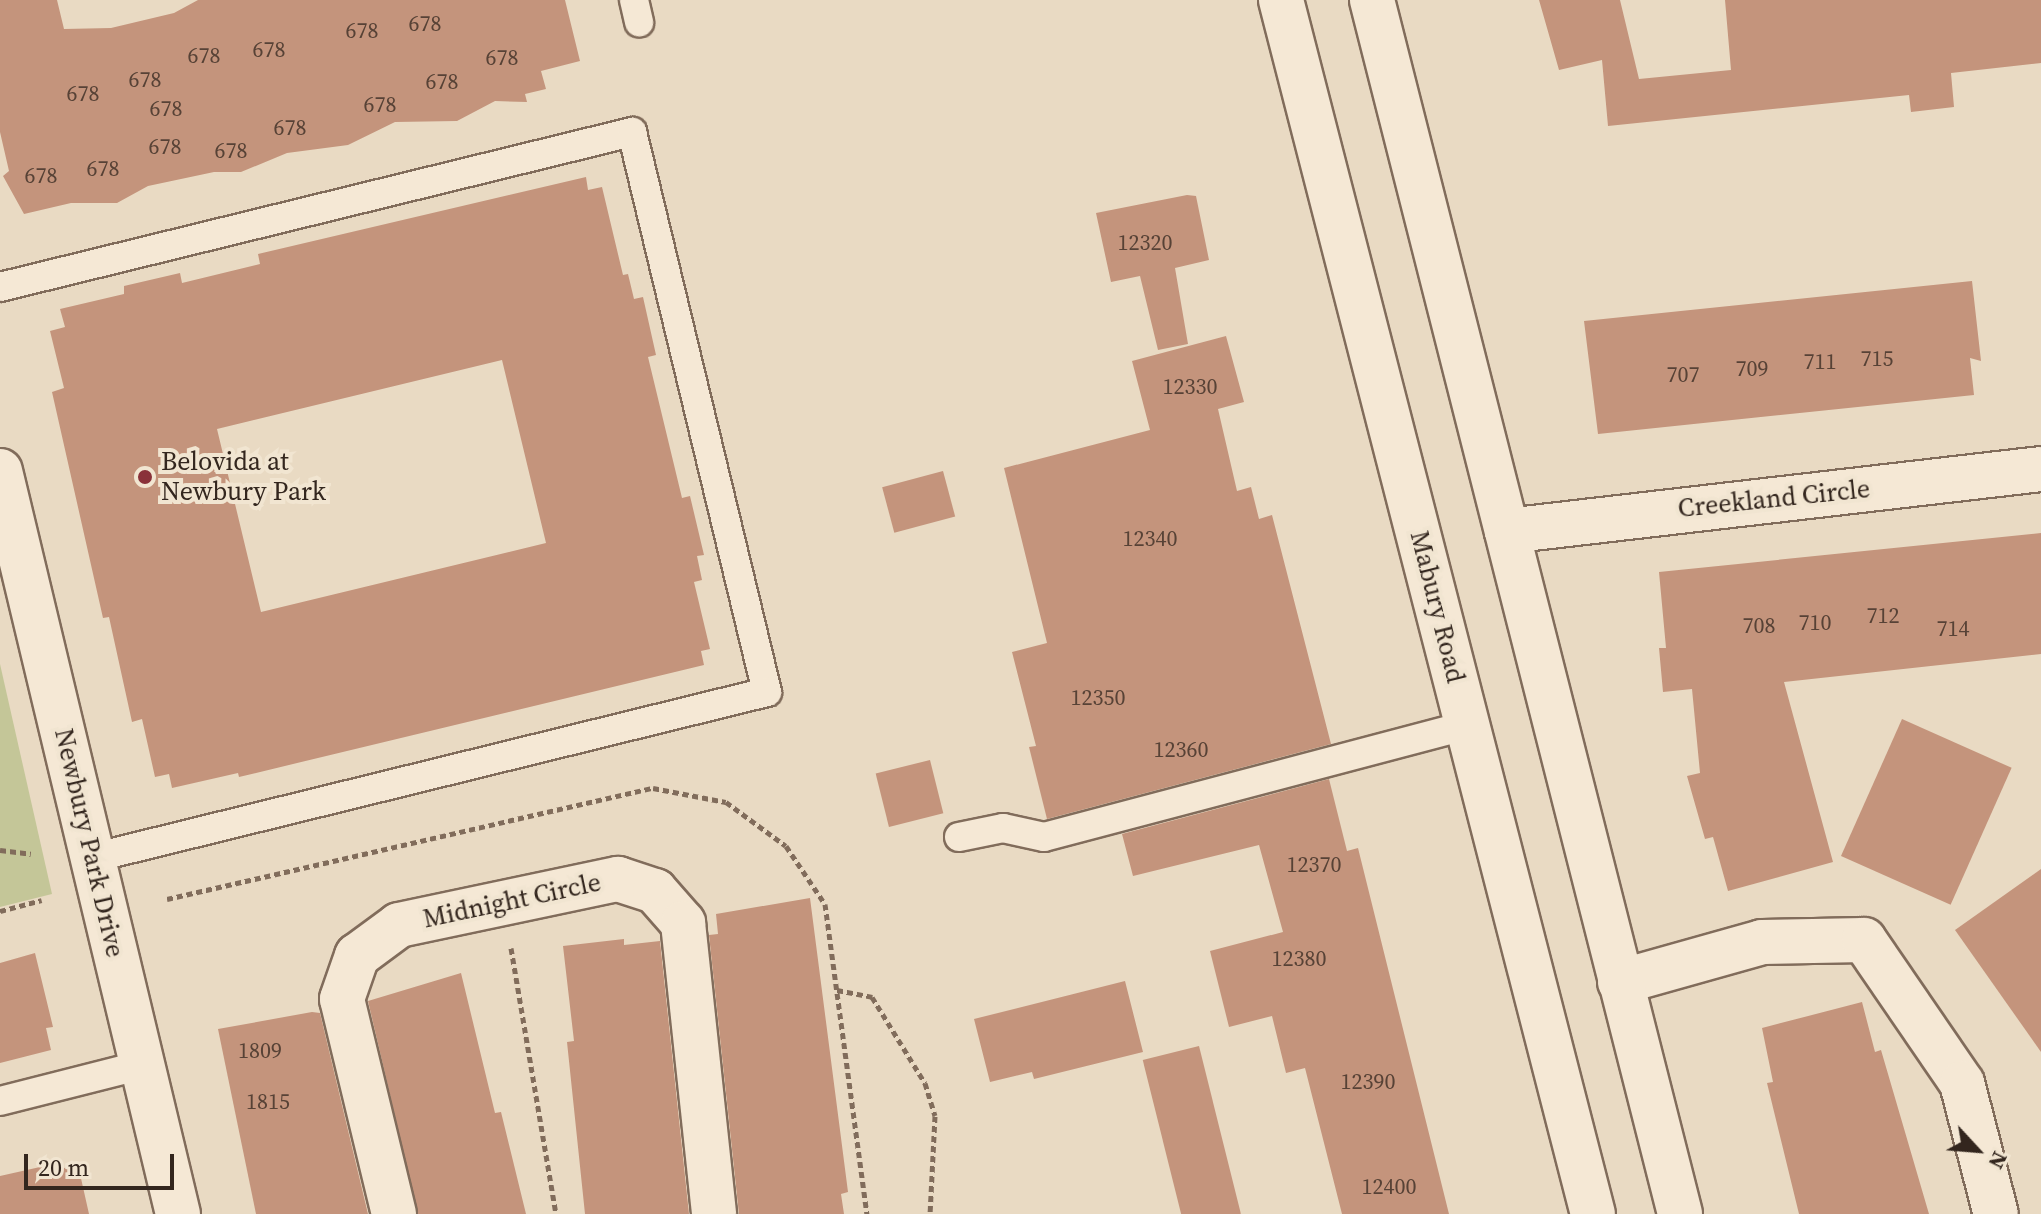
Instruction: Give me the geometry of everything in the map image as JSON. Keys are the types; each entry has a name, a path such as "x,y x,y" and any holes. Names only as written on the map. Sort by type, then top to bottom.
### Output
{"street":[{"name":"Mabury Road","path":"1281,0 1593,1214"},
{"path":"1372,0 1680,1214"},
{"name":"Creekland Circle","path":"1507,531 2041,469"},
{"name":"Newbury Park Drive","path":"0,471 178,1214"},
{"name":"Midnight Circle","path":"394,1214 342,999 357,956 399,925 618,879 655,891 683,923 714,1214"},
{"path":"1620,982 1762,942 1864,940 1962,1083 1996,1214"}],"lane":[{"path":"0,287 632,132 767,692 92,858"},
{"path":"959,837 1003,828 1044,837 1467,725"},
{"path":"0,1101 142,1065"}],"path":[{"path":"0,850 31,854"},
{"path":"0,911 42,900"},
{"path":"507,939 556,1214"},
{"path":"837,990 872,997 925,1083 935,1116 930,1214"}],"green space":[{"path":"0,664 52,894 0,907"}],"building":[{"path":"0,0 57,0 64,29 111,28 174,13 198,0 565,0 580,61 541,71 546,89 525,94 527,102 495,101 457,121 395,122 348,145 287,153 241,172 214,172 148,186 117,203 71,203 24,214 3,176 9,171 0,132"},
{"path":"1539,0 1620,0 1639,79 1731,70 1725,0 2041,0 2041,63 1951,73 1954,107 1911,112 1909,95 1608,126 1602,60 1559,70"},
{"name":"Belovida at Newbury Park","path":"586,177 588,190 602,187 623,275 628,274 634,299 643,297 656,355 648,357 682,498 690,496 704,555 697,556 702,580 694,582 710,649 701,651 704,665 239,777 238,773 172,788 169,774 155,777 142,719 132,722 109,617 103,618 52,392 64,388 50,331 65,327 60,309 124,294 124,286 180,273 182,283 260,264 258,254","holes":["502,360 546,543 261,612 217,429"]},
{"path":"1187,195 1196,196 1209,260 1175,268 1188,344 1158,350 1140,276 1111,282 1096,213"},
{"path":"1972,281 1981,361 1970,358 1974,395 1598,434 1584,321"},
{"path":"1226,336 1244,402 1218,409 1237,491 1251,487 1259,519 1272,515 1331,744 1047,819 1029,747 1036,746 1012,652 1047,643 1004,468 1150,430 1132,361"},
{"path":"943,471 955,516 894,533 882,487"},
{"path":"2041,533 2041,654 1784,682 1833,862 1728,891 1713,837 1705,839 1687,776 1700,773 1692,689 1663,692 1659,648 1666,648 1659,572"},
{"path":"1902,719 2012,768 1951,905 1841,856"},
{"path":"930,760 943,813 889,827 876,774"},
{"path":"1329,779 1347,851 1358,848 1449,1214 1342,1214 1305,1068 1286,1073 1272,1016 1229,1027 1210,951 1283,932 1259,845 1133,876 1122,834"},
{"path":"2041,869 2041,1052 1955,930"},
{"path":"810,898 848,1192 841,1194 844,1214 739,1214 709,935 718,934 716,914"},
{"path":"624,939 624,945 660,941 689,1214 585,1214 567,1042 574,1041 563,946"},
{"path":"35,953 53,1027 46,1028 51,1050 0,1063 0,963"},
{"path":"461,973 495,1113 501,1112 526,1214 418,1214 368,1001"},
{"path":"1125,981 1143,1052 1034,1079 1032,1072 990,1082 974,1019"},
{"path":"1862,1002 1875,1052 1881,1050 1929,1214 1799,1214 1767,1083 1773,1082 1762,1028"},
{"path":"320,1013 368,1214 256,1214 218,1029"},
{"path":"1199,1046 1241,1214 1181,1214 1143,1060"},
{"path":"49,1165 50,1171 78,1165 89,1214 0,1214 0,1176"}],"place":[{"name":"Belovida at Newbury Park","path":"145,477"}]}
